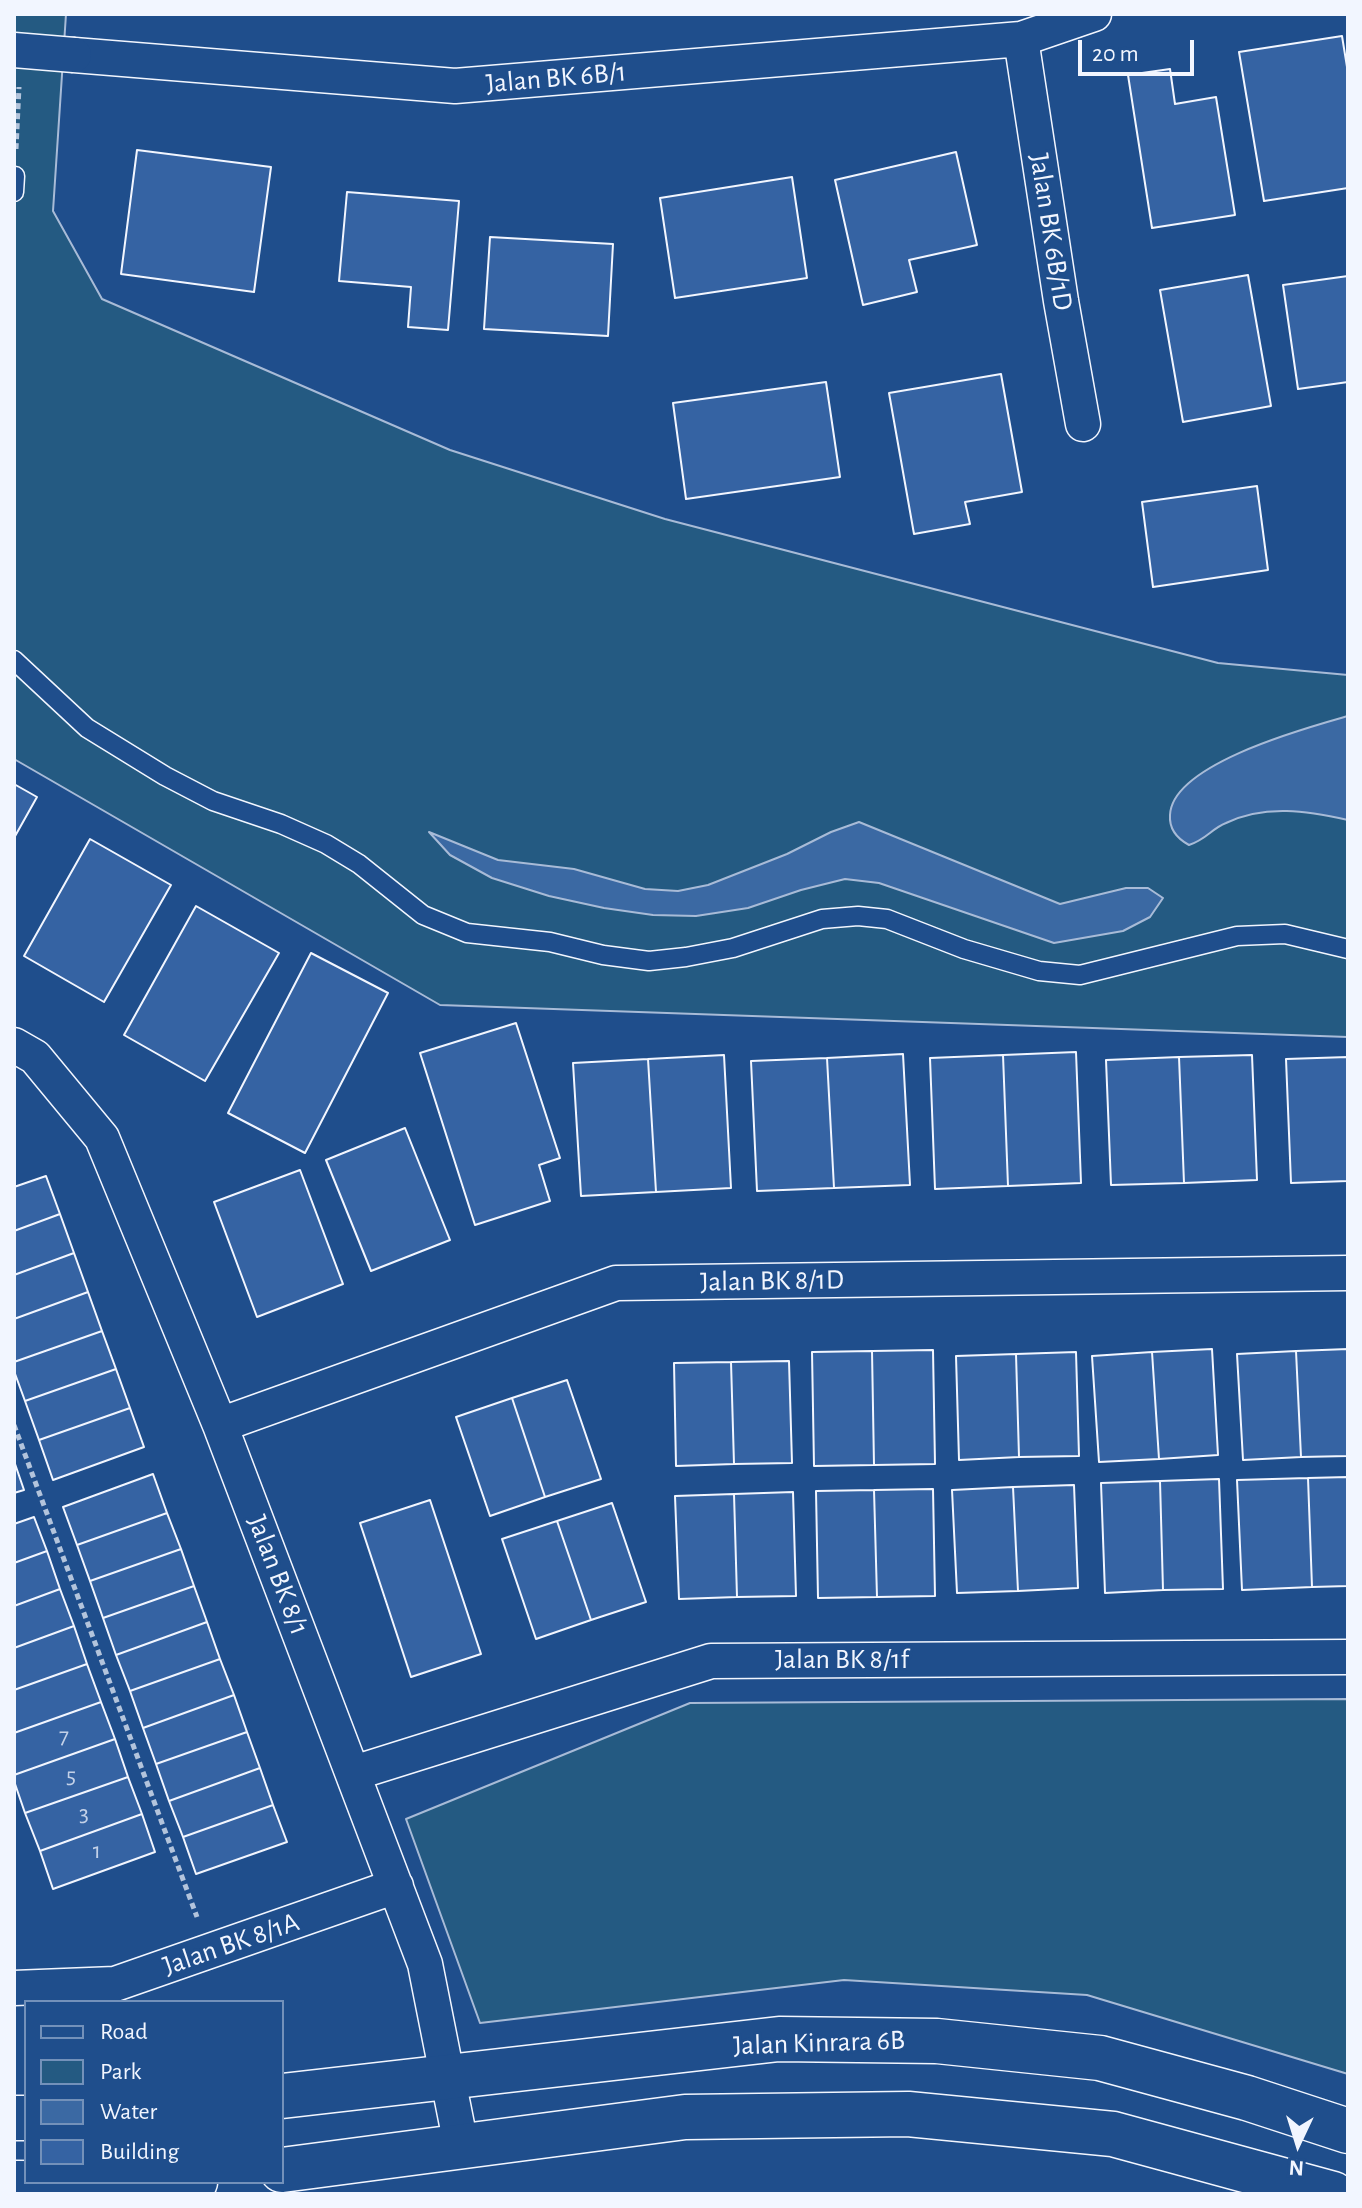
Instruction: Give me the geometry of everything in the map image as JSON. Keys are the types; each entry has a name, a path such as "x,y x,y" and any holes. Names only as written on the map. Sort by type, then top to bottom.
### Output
{"street":[{"name":"Jalan BK 6B/1","path":"17,61 74,55 455,86 1021,39 1094,14"},
{"name":"Jalan BK 6B/1D","path":"1021,39 1083,424"},
{"name":"Jalan BK 8/1","path":"14,1045 35,1057 102,1138 220,1425 425,1964 461,2145"},
{"name":"Jalan BK 8/1D","path":"220,1425 616,1283 1348,1273"},
{"name":"Jalan BK 8/1f","path":"354,1773 711,1661 1348,1657"},
{"name":"Jalan BK 8/1A","path":"17,1980 115,1984 396,1886"},
{"name":"Jalan Kinrara 6B","path":"284,2096 779,2039 937,2041 1100,2058 1247,2098 1348,2131"},
{"path":"284,2170 685,2117 908,2114 1113,2134 1333,2194"}],"lane":[{"path":"14,192 15,176"},
{"path":"14,660 87,728 165,776 213,801 281,824 326,844 359,864 423,915 467,933 550,942 603,955 649,961 733,948 822,919 858,916 887,919 951,945 1039,971 1080,975 1237,936 1285,934 1348,949"}],"path":[{"path":"15,176 17,61"},
{"path":"14,1425 209,1952"}],"green space":[{"path":"14,14 66,14 53,211 102,299 450,450 665,519 1218,663 1348,675 1348,1037 440,1005 14,759"},
{"path":"1348,1699 1348,2074 1087,1995 844,1980 480,2023 406,1819 690,1703"}],"water":[{"path":"1348,716 1348,820 1302,812 1271,811 1226,823 1189,845 1175,833 1170,815 1176,797 1216,764 1274,739"},
{"path":"859,822 1060,904 1126,888 1148,888 1163,898 1150,917 1123,931 1054,943 879,883 845,879 748,908 696,916 653,915 549,896 492,878 450,855 429,832 498,860 574,869 645,889 678,891 708,885"}],"building":[{"path":"1342,36 1348,73 1348,188 1264,201 1239,52"},
{"path":"1170,69 1175,104 1216,97 1235,215 1152,228 1128,75"},
{"path":"137,150 271,167 254,292 121,274"},
{"path":"956,152 977,245 909,260 917,292 863,305 835,180"},
{"path":"792,177 807,278 675,298 660,198"},
{"path":"347,192 459,201 448,330 408,327 411,287 339,281"},
{"path":"490,237 613,244 608,336 484,329"},
{"path":"1248,275 1271,406 1183,422 1160,290"},
{"path":"1348,276 1348,382 1298,389 1283,285"},
{"path":"1001,374 1022,492 965,502 970,524 914,534 889,393"},
{"path":"826,382 840,477 686,499 673,403"},
{"path":"1257,486 1268,570 1153,587 1142,502"},
{"path":"14,784 37,797 14,838"},
{"path":"90,839 171,885 104,1002 24,956"},
{"path":"196,906 279,953 205,1081 124,1035"},
{"path":"311,953 388,993 305,1153 228,1113"},
{"path":"516,1023 560,1158 539,1165 550,1201 475,1225 420,1053"},
{"path":"1076,1052 1081,1183 1008,1186 1003,1055"},
{"path":"903,1054 910,1185 834,1188 827,1058"},
{"path":"724,1055 731,1188 656,1192 648,1059"},
{"path":"1003,1055 1008,1186 935,1189 930,1058"},
{"path":"1252,1055 1257,1180 1184,1183 1179,1057"},
{"path":"1179,1057 1184,1183 1111,1185 1106,1060"},
{"path":"1348,1057 1348,1181 1291,1183 1286,1059"},
{"path":"827,1058 834,1188 757,1191 751,1061"},
{"path":"648,1059 656,1192 581,1196 573,1063"},
{"path":"405,1128 450,1240 371,1271 326,1160"},
{"path":"300,1170 343,1284 257,1317 214,1202"},
{"path":"46,1176 60,1214 14,1231 14,1187"},
{"path":"60,1214 74,1253 14,1275 14,1231"},
{"path":"74,1253 88,1292 14,1319 14,1275"},
{"path":"88,1292 102,1331 14,1362 14,1319"},
{"path":"102,1331 116,1369 25,1401 14,1371 14,1362"},
{"path":"1212,1349 1218,1455 1159,1459 1152,1352"},
{"path":"1348,1349 1348,1456 1301,1457 1296,1351"},
{"path":"933,1350 935,1464 874,1465 872,1351"},
{"path":"872,1351 874,1465 814,1466 812,1352"},
{"path":"1296,1351 1301,1457 1243,1460 1237,1354"},
{"path":"1076,1352 1079,1456 1019,1457 1016,1354"},
{"path":"1152,1352 1159,1459 1099,1462 1092,1356"},
{"path":"1016,1354 1019,1457 959,1460 956,1356"},
{"path":"789,1361 792,1463 734,1464 731,1362"},
{"path":"731,1362 734,1464 676,1466 674,1363"},
{"path":"116,1369 130,1408 39,1440 25,1401"},
{"path":"567,1380 601,1479 545,1497 512,1398"},
{"path":"512,1398 545,1497 490,1516 456,1417"},
{"path":"130,1408 144,1447 53,1480 39,1440"},
{"path":"14,1461 24,1490 14,1493"},
{"path":"153,1474 167,1513 77,1545 63,1507"},
{"path":"1348,1477 1348,1586 1312,1587 1308,1478"},
{"path":"1308,1478 1312,1587 1242,1590 1237,1480"},
{"path":"1219,1479 1223,1589 1163,1590 1160,1481"},
{"path":"1160,1481 1163,1590 1105,1593 1101,1483"},
{"path":"1074,1485 1078,1588 1018,1591 1013,1487"},
{"path":"1013,1487 1018,1591 957,1593 952,1490"},
{"path":"933,1489 935,1596 877,1597 874,1490"},
{"path":"874,1490 877,1597 818,1598 816,1491"},
{"path":"793,1492 796,1596 737,1597 734,1494"},
{"path":"734,1494 737,1597 679,1599 675,1496"},
{"path":"430,1500 481,1654 411,1677 360,1523"},
{"path":"612,1503 646,1602 591,1620 557,1521"},
{"path":"167,1513 181,1549 90,1581 77,1545"},
{"path":"34,1517 47,1551 14,1563 14,1524"},
{"path":"557,1521 591,1620 536,1639 502,1539"},
{"path":"181,1549 194,1586 103,1618 90,1581"},
{"path":"47,1551 60,1589 14,1606 14,1563"},
{"path":"194,1586 207,1622 116,1655 103,1618"},
{"path":"60,1589 74,1626 14,1648 14,1606"},
{"path":"207,1622 220,1659 130,1691 116,1655"},
{"path":"74,1626 87,1664 14,1690 14,1648"},
{"path":"220,1659 234,1695 143,1728 130,1691"},
{"path":"87,1664 101,1702 14,1733 14,1690"},
{"path":"234,1695 247,1732 156,1764 143,1728"},
{"path":"101,1702 115,1739 14,1775 14,1733"},
{"path":"247,1732 260,1768 169,1801 156,1764"},
{"path":"115,1739 128,1777 25,1813 14,1775"},
{"path":"260,1768 273,1805 183,1837 169,1801"},
{"path":"128,1777 142,1814 40,1851 25,1813"},
{"path":"273,1805 287,1842 196,1874 183,1837"},
{"path":"142,1814 155,1852 53,1889 40,1851"}]}
